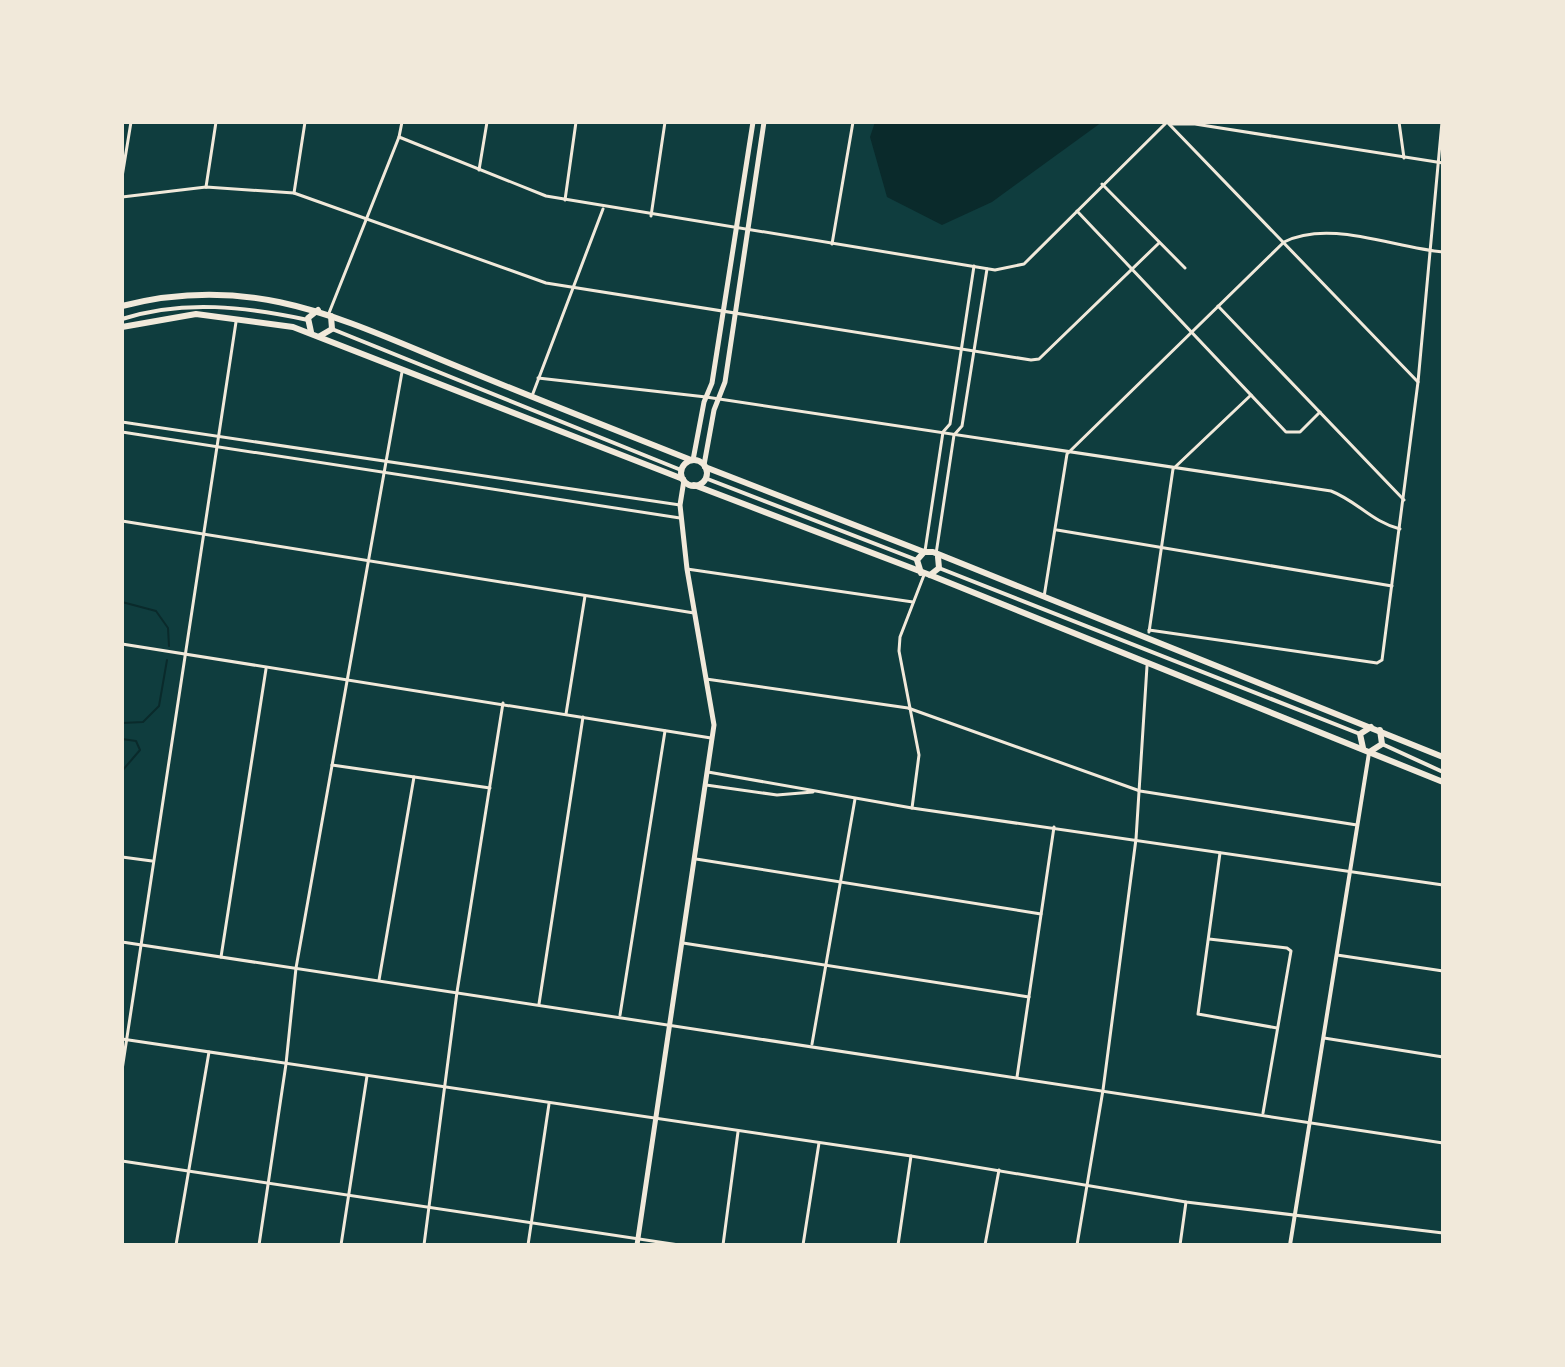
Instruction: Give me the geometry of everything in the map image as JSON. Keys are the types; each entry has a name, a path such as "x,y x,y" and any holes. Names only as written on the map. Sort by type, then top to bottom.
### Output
{"highway":[{"path":"122,306 165,297 218,293 327,313 924,552 1149,634 1443,757"},
{"path":"311,332 308,320 314,312 327,313"},
{"path":"320,336 332,329 327,313"},
{"path":"122,327 166,317 237,317 311,332 1443,782"},
{"path":"683,480 681,470 692,460"},
{"path":"693,485 705,478 704,466"},
{"path":"924,552 917,560 925,574"},
{"path":"925,574 939,568 937,555"},
{"path":"1368,750 1360,734 1375,728"},
{"path":"1368,750 1382,744 1383,735 1375,728"}],"main road":[{"path":"692,460 712,383 753,122"},
{"path":"704,466 725,382 764,122"},
{"path":"638,1242 713,739 681,518 683,480"},
{"path":"681,496 693,485"}],"street":[{"path":"122,177 131,122"},
{"path":"206,187 216,122"},
{"path":"294,193 305,122"},
{"path":"327,313 399,137 402,122"},
{"path":"479,170 487,122"},
{"path":"565,200 576,122"},
{"path":"651,216 665,122"},
{"path":"832,244 853,122"},
{"path":"1399,122 1404,158"},
{"path":"1251,395 1173,469 1149,634 1379,663 1418,382 1441,163 1442,122"},
{"path":"399,137 479,170 565,200 987,269 1024,264 1102,184 1168,123 1195,124 1441,163"},
{"path":"1168,123 1418,382"},
{"path":"1102,184 1185,268"},
{"path":"122,197 206,187 294,193 546,283 1039,359 1159,243"},
{"path":"532,396 604,208"},
{"path":"1077,211 1286,432 1300,432 1320,412"},
{"path":"1044,597 1067,454 1284,242 1299,235 1323,233 1443,252"},
{"path":"924,552 943,432 950,424 974,266"},
{"path":"937,555 954,435 962,426 987,269"},
{"path":"122,319 196,306 259,310 308,320"},
{"path":"1218,306 1404,500"},
{"path":"122,1070 124,1039 237,317"},
{"path":"332,329 681,470"},
{"path":"259,1245 286,1064 296,968 402,368"},
{"path":"538,378 706,397 1067,454 1331,491 1346,497 1374,520 1400,529"},
{"path":"122,422 680,505"},
{"path":"122,432 681,518"},
{"path":"705,478 917,560"},
{"path":"122,521 202,537 694,613"},
{"path":"1056,530 1392,586"},
{"path":"939,568 1360,734"},
{"path":"687,569 913,602"},
{"path":"912,808 919,755 908,708 899,644 925,574"},
{"path":"566,714 585,596"},
{"path":"122,644 713,739"},
{"path":"1077,1245 1103,1090 1136,839 1147,663"},
{"path":"221,957 266,669"},
{"path":"706,679 908,708 1140,791 1357,825"},
{"path":"424,1245 457,992 503,703"},
{"path":"539,1004 583,717"},
{"path":"620,1016 665,731"},
{"path":"1382,744 1443,772"},
{"path":"1290,1245 1368,750"},
{"path":"332,765 490,788"},
{"path":"708,772 912,808 1443,885"},
{"path":"379,980 414,777"},
{"path":"706,785 777,795 816,792"},
{"path":"812,1045 855,799"},
{"path":"1017,1077 1054,827"},
{"path":"1220,853 1199,1015 1277,1028"},
{"path":"122,857 152,861"},
{"path":"696,859 1041,914"},
{"path":"1209,939 1291,951 1263,1113"},
{"path":"122,942 1263,1113 1443,1143"},
{"path":"683,943 1029,997"},
{"path":"1337,955 1443,971"},
{"path":"1323,1038 1443,1057"},
{"path":"124,1039 911,1156 1186,1202 1296,1212 1443,1233"},
{"path":"176,1245 209,1052"},
{"path":"341,1245 367,1076"},
{"path":"528,1245 549,1104"},
{"path":"723,1245 738,1132"},
{"path":"803,1245 819,1143"},
{"path":"898,1245 911,1156"},
{"path":"122,1161 532,1222 638,1242 679,1245"},
{"path":"985,1245 999,1170"},
{"path":"1180,1245 1186,1202"}],"water":[{"path":"875,122 1102,122 992,202 942,225 887,197 870,137"}],"waterway":[{"path":"122,602 156,611 168,628 169,646"},
{"path":"122,723 143,722 159,706 167,660"},
{"path":"122,739 136,741 140,750 122,771"}]}
